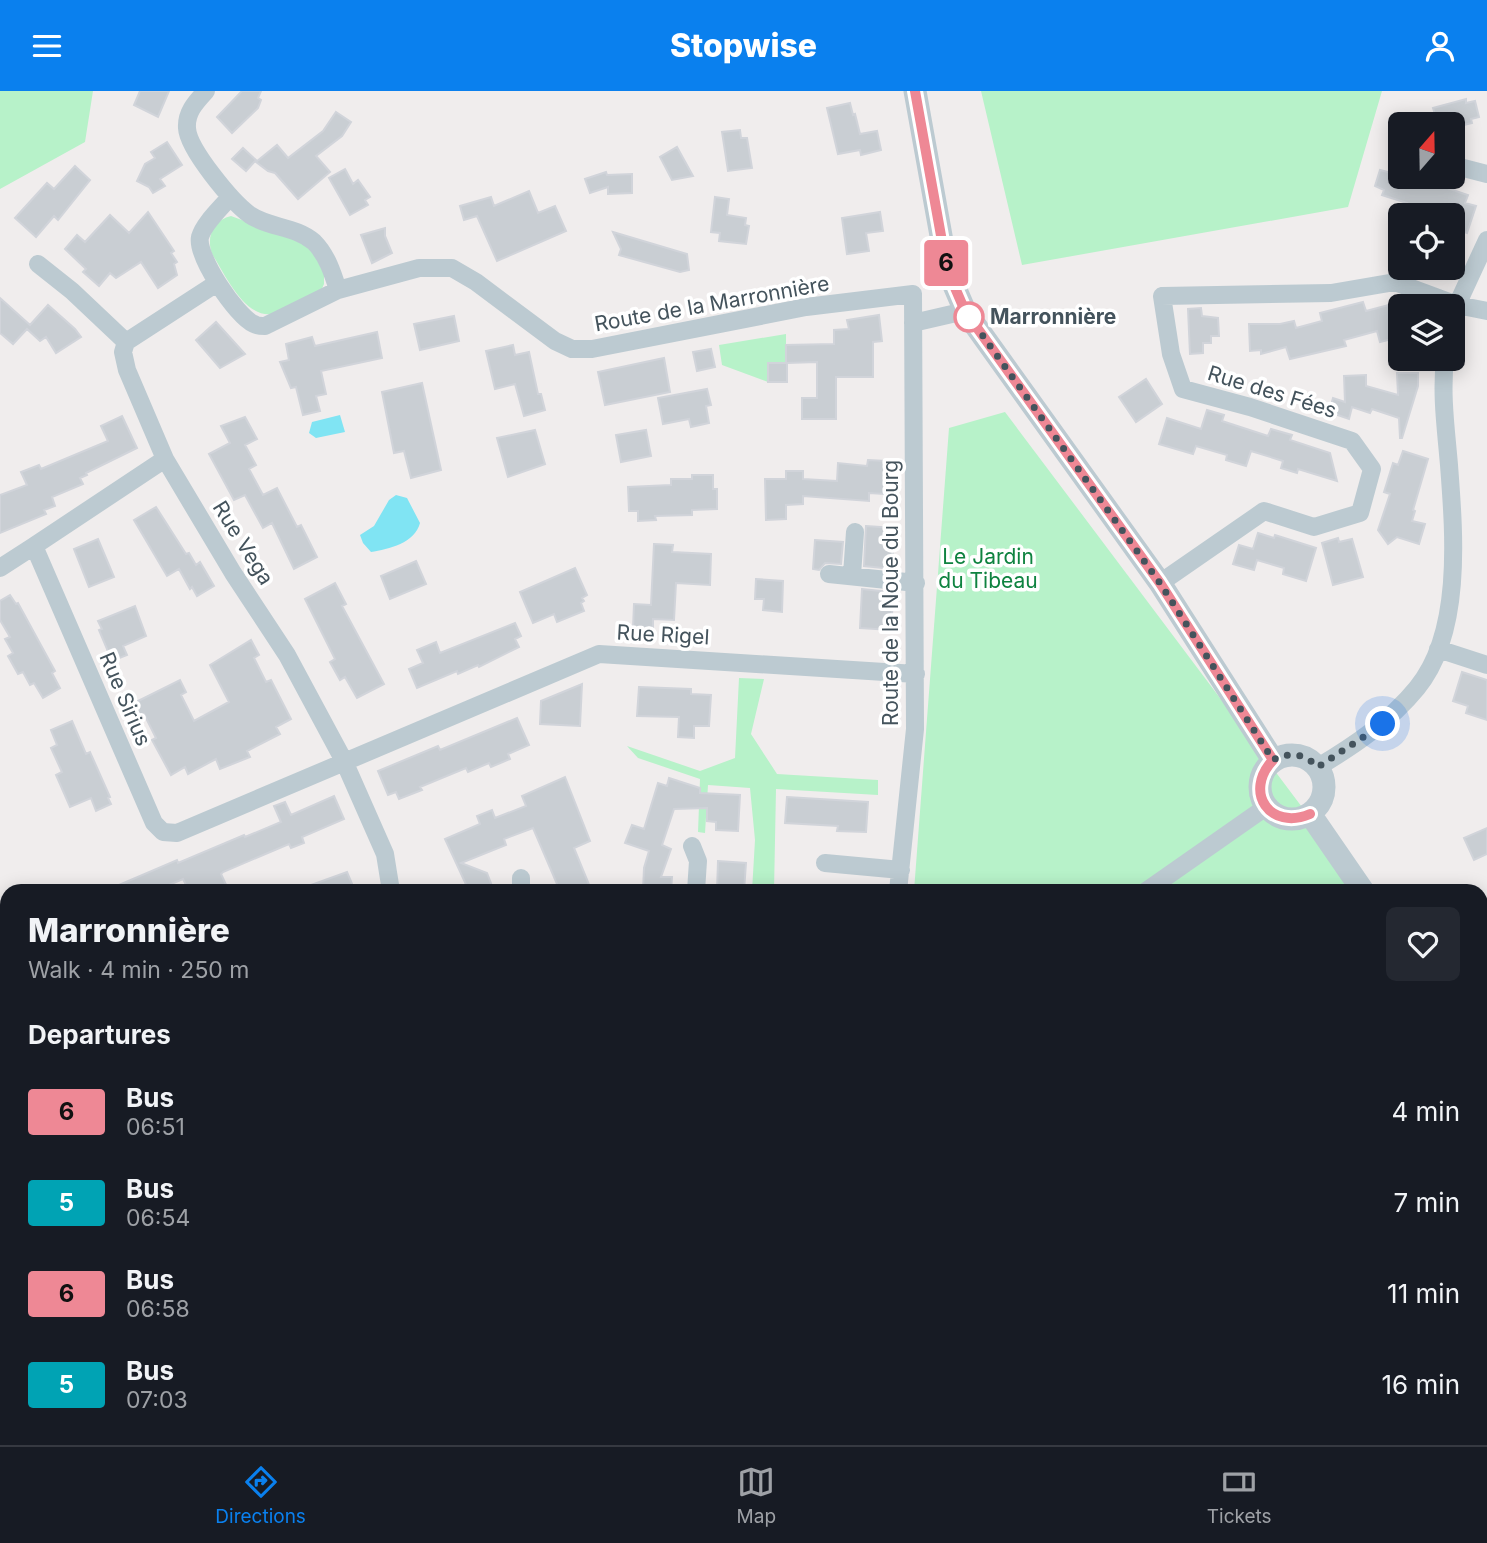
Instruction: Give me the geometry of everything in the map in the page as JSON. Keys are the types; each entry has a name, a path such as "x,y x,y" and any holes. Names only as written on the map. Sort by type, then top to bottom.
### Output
{"street":[{"path":"206,91 193,105 188,116 188,135 208,170 230,197 251,216 294,230 314,243 329,263 338,290"},
{"path":"915,91 947,269 965,311 1160,583 1273,760"},
{"path":"1465,168 1487,174"},
{"name":"Route de la Marronnière","path":"230,197 203,230 199,240 217,283 247,319 256,325 265,326 338,290 419,268 452,268 476,282 555,341 572,349 582,350 806,307 913,294"},
{"path":"1463,294 1487,240"},
{"path":"38,264 72,291 126,342 217,283"},
{"name":"Rue des Fées","path":"1160,583 1264,511 1314,527 1360,513 1372,469 1352,441 1250,407 1183,389 1171,354 1162,296 1331,293 1395,282 1419,294"},
{"name":"Route de la Noue du Bourg","path":"899,884 915,729 913,294"},
{"path":"913,323 965,311"},
{"path":"1465,312 1487,311"},
{"name":"Rue Vega","path":"126,342 123,352 127,370 166,459 233,573 287,655 344,761 385,854 390,884"},
{"path":"1318,767 1383,724 1419,686 1438,649 1448,611 1453,571 1449,466 1442,387 1444,371"},
{"path":"0,568 166,459"},
{"path":"852,575 855,532"},
{"name":"Rue Sirius","path":"34,546 158,829 170,834 177,832 344,761"},
{"path":"829,574 916,583"},
{"path":"1438,649 1487,665"},
{"name":"Rue Rigel","path":"344,761 599,654 916,674"},
{"path":"1292,754 1311,760 1318,767 1325,787 1318,807 1310,814 1287,819 1275,815 1266,807 1260,795 1259,782 1264,769 1273,760 1292,754"},
{"path":"1156,884 1266,807"},
{"path":"1310,814 1358,884"},
{"path":"692,846 698,861 696,884"},
{"path":"825,863 901,870"}],"green space":[{"path":"0,91 93,91 85,142 0,189"},
{"path":"981,91 1382,91 1348,207 1022,265"},
{"path":"231,216 310,245 324,274 320,293 272,314 262,313 244,302 229,283 210,248 215,225"},
{"path":"786,334 786,363 768,363 768,382 722,365 719,345"},
{"name":"Le Jardin du Tibeau","path":"1005,412 1360,884 915,884 949,428"},
{"path":"739,678 764,679 751,734 777,774 878,780 878,795 776,789 774,884 752,884 755,840 750,788 708,785 705,833 698,832 700,779 638,758 627,746 700,771 735,758"}],"water":[{"path":"340,415 345,432 316,438 309,433 312,422"},
{"path":"396,495 407,498 420,523 417,530 400,544 371,552 360,535 374,526 389,500"}],"building":[{"path":"140,91 169,91 158,117 134,105"},
{"path":"242,91 261,91 258,98 261,100 258,108 232,133 217,117"},
{"path":"1466,99 1466,103 1475,101 1479,117 1471,119 1472,123 1465,125 1465,112 1434,112 1433,108"},
{"path":"850,103 860,134 877,131 881,150 861,155 860,150 838,154 827,108"},
{"path":"336,112 351,122 342,136 316,156 330,172 298,199 275,173 256,162 277,145 288,158 323,131"},
{"path":"740,130 741,138 747,138 752,168 728,171 722,132"},
{"path":"167,142 182,165 160,179 165,186 153,193 149,187 137,181 145,164 155,158 151,152"},
{"path":"677,147 693,176 672,180 660,157"},
{"path":"243,148 256,160 246,171 232,159"},
{"path":"75,166 90,180 58,220 54,216 36,237 15,218 47,183 54,189"},
{"path":"345,169 353,184 358,180 370,197 365,200 368,205 350,215 329,178"},
{"path":"1380,170 1388,172 1388,189 1450,189 1468,195 1465,203 1407,203 1382,195 1384,190 1375,186"},
{"path":"606,172 607,175 632,174 632,193 608,194 608,187 590,193 585,179"},
{"path":"529,191 538,213 555,206 566,231 497,261 477,216 464,220 460,206 491,197 494,206"},
{"path":"715,197 729,199 727,215 746,218 745,225 749,226 746,244 719,241 720,233 711,232"},
{"path":"1465,203 1476,206 1467,233 1465,232"},
{"path":"148,212 174,251 171,253 177,262 174,264 177,275 158,288 141,262 116,278 110,273 99,286 83,272 86,269 65,249 77,235 85,242 110,215 129,233"},
{"path":"880,212 883,231 866,233 869,251 847,254 842,218"},
{"path":"385,228 385,236 392,253 372,263 361,235"},
{"path":"613,232 687,254 689,270 680,272 619,255 621,249"},
{"path":"0,298 30,325 48,305 81,337 56,353 46,337 40,341 27,329 13,344 0,333"},
{"path":"1363,302 1366,311 1388,305 1388,340 1380,342 1377,331 1344,340 1346,346 1290,359 1286,347 1261,354 1261,350 1250,351 1249,324 1294,321 1296,328 1322,321 1320,313"},
{"path":"1201,308 1202,316 1218,318 1219,336 1211,336 1211,343 1203,343 1203,353 1190,354 1188,309"},
{"path":"879,315 882,341 873,342 873,377 836,377 836,419 802,419 802,398 817,398 817,362 787,363 787,382 768,382 768,363 786,363 786,345 834,344 834,330 849,329 847,320"},
{"path":"454,316 459,341 420,350 414,324"},
{"path":"216,322 245,354 220,368 196,340"},
{"path":"377,332 382,358 321,371 326,394 316,396 320,411 303,415 296,387 291,388 280,362 289,360 286,344 312,337 315,346"},
{"path":"513,345 515,355 529,352 538,394 541,394 545,410 524,416 515,384 495,389 486,351"},
{"path":"711,349 715,367 697,371 693,352"},
{"path":"664,358 670,392 605,405 598,372"},
{"path":"1397,373 1418,373 1418,386 1402,438 1399,418 1372,409 1370,413 1352,407 1349,419 1329,412 1333,398 1345,402 1344,376 1366,375 1366,386 1398,395"},
{"path":"1146,379 1162,404 1136,422 1119,397"},
{"path":"422,383 441,470 411,478 404,451 394,453 382,392"},
{"path":"707,389 711,405 706,406 709,423 691,427 689,419 663,424 658,398"},
{"path":"1207,410 1224,415 1222,421 1268,436 1271,429 1292,435 1290,440 1330,453 1337,481 1298,469 1297,473 1281,468 1283,461 1251,451 1246,466 1226,460 1227,455 1196,446 1193,454 1159,444 1167,418 1201,429"},
{"path":"122,416 137,448 86,473 87,475 80,478 83,484 52,497 55,506 44,510 46,514 0,533 0,495 27,485 21,472 39,465 41,469 108,441 101,426"},
{"path":"245,417 257,439 245,445 256,465 249,469 263,495 277,488 297,527 301,525 317,557 294,569 272,523 263,528 245,495 234,500 209,454 230,443 221,426"},
{"path":"535,430 545,464 508,477 497,438"},
{"path":"646,430 651,456 621,462 616,435"},
{"path":"1403,451 1428,459 1413,510 1412,521 1425,524 1419,544 1397,537 1388,544 1378,530 1390,494 1384,492 1393,463 1398,465"},
{"path":"868,460 886,461 884,494 869,493 869,501 803,496 803,504 786,505 786,519 766,520 765,479 786,479 786,471 803,471 803,479 837,481 838,463 867,466"},
{"path":"692,475 713,475 713,489 717,489 717,509 692,510 692,515 655,516 656,520 638,521 638,511 629,511 628,487 671,485 671,479 692,479"},
{"path":"156,507 186,554 189,553 196,565 200,562 214,586 197,596 179,569 167,576 134,520"},
{"path":"866,526 894,528 892,569 864,566"},
{"path":"1258,533 1274,538 1275,535 1316,548 1306,581 1283,574 1284,568 1257,560 1254,570 1233,564 1239,545 1253,549"},
{"path":"1338,538 1339,542 1352,539 1363,577 1333,585 1322,543"},
{"path":"98,539 114,577 89,587 74,549"},
{"path":"815,540 843,542 841,564 825,563 819,570 813,569"},
{"path":"654,544 673,545 672,552 711,554 710,585 676,583 674,620 653,619 653,628 633,628 634,604 651,605"},
{"path":"416,561 426,584 390,599 381,576"},
{"path":"575,568 587,595 582,598 584,601 581,603 584,611 557,622 554,614 533,623 520,592"},
{"path":"756,579 783,581 782,612 763,610 764,599 755,599"},
{"path":"335,583 346,604 342,606 384,684 357,698 345,677 340,680 330,662 335,659 305,599"},
{"path":"862,589 890,592 890,599 893,599 891,630 860,628"},
{"path":"10,595 16,604 18,603 55,671 52,673 60,688 43,698 34,683 30,685 23,672 18,674 8,656 13,653 5,639 10,637 0,620 0,601"},
{"path":"135,606 146,636 123,646 127,655 112,661 98,621"},
{"path":"515,623 521,636 515,639 519,647 479,667 478,665 458,674 457,671 417,688 409,669 423,663 417,650 436,642 440,653"},
{"path":"251,640 259,655 254,658 266,682 271,680 291,719 276,727 280,734 247,751 250,757 220,769 216,759 188,774 185,767 171,775 152,740 156,738 144,714 139,717 132,704 180,680 186,692 181,695 194,721 229,702 210,665"},
{"path":"1462,672 1487,680 1487,720 1466,713 1468,706 1453,701"},
{"path":"582,684 580,726 540,724 541,701"},
{"path":"639,687 691,689 691,694 711,695 709,726 694,726 694,738 678,737 679,717 637,716"},
{"path":"517,718 529,745 508,754 510,759 491,767 489,763 468,772 466,768 399,799 396,792 388,795 378,771 438,746 440,750"},
{"path":"72,721 86,754 90,752 110,797 108,798 111,804 96,811 91,798 70,807 56,775 62,772 51,748 57,745 51,730"},
{"path":"565,777 590,841 574,848 589,884 557,884 533,828 504,839 506,845 461,863 487,873 491,884 466,884 445,839 480,824 477,816 492,810 495,818 526,806 522,796"},
{"path":"669,778 700,788 700,793 740,795 738,831 716,830 716,822 707,821 707,808 674,809 662,845 671,849 661,877 672,877 672,884 643,884 649,851 625,843 632,825 644,829 658,783 667,786"},
{"path":"334,796 344,819 302,837 304,843 291,848 289,844 223,872 221,874 226,884 186,884 183,879 171,884 121,884 177,860 178,863 281,822 274,806 285,802 291,815"},
{"path":"787,797 868,802 866,832 837,831 838,826 785,823"},
{"path":"1487,828 1487,854 1474,860 1464,838"},
{"path":"718,861 746,863 744,884 717,884"},
{"path":"347,872 352,884 314,884"}],"bus line":[{"name":"6","path":"915,91 947,269 965,311 1160,583 1273,760 1264,769 1259,782 1260,795 1266,807 1275,815 1287,819 1310,814"}],"place":[{"name":"Marronnière","path":"969,317"}],"route":[{"path":"969,317 965,311 1160,583 1273,760 1292,754 1311,760 1318,767 1340,755 1383,724"}]}
